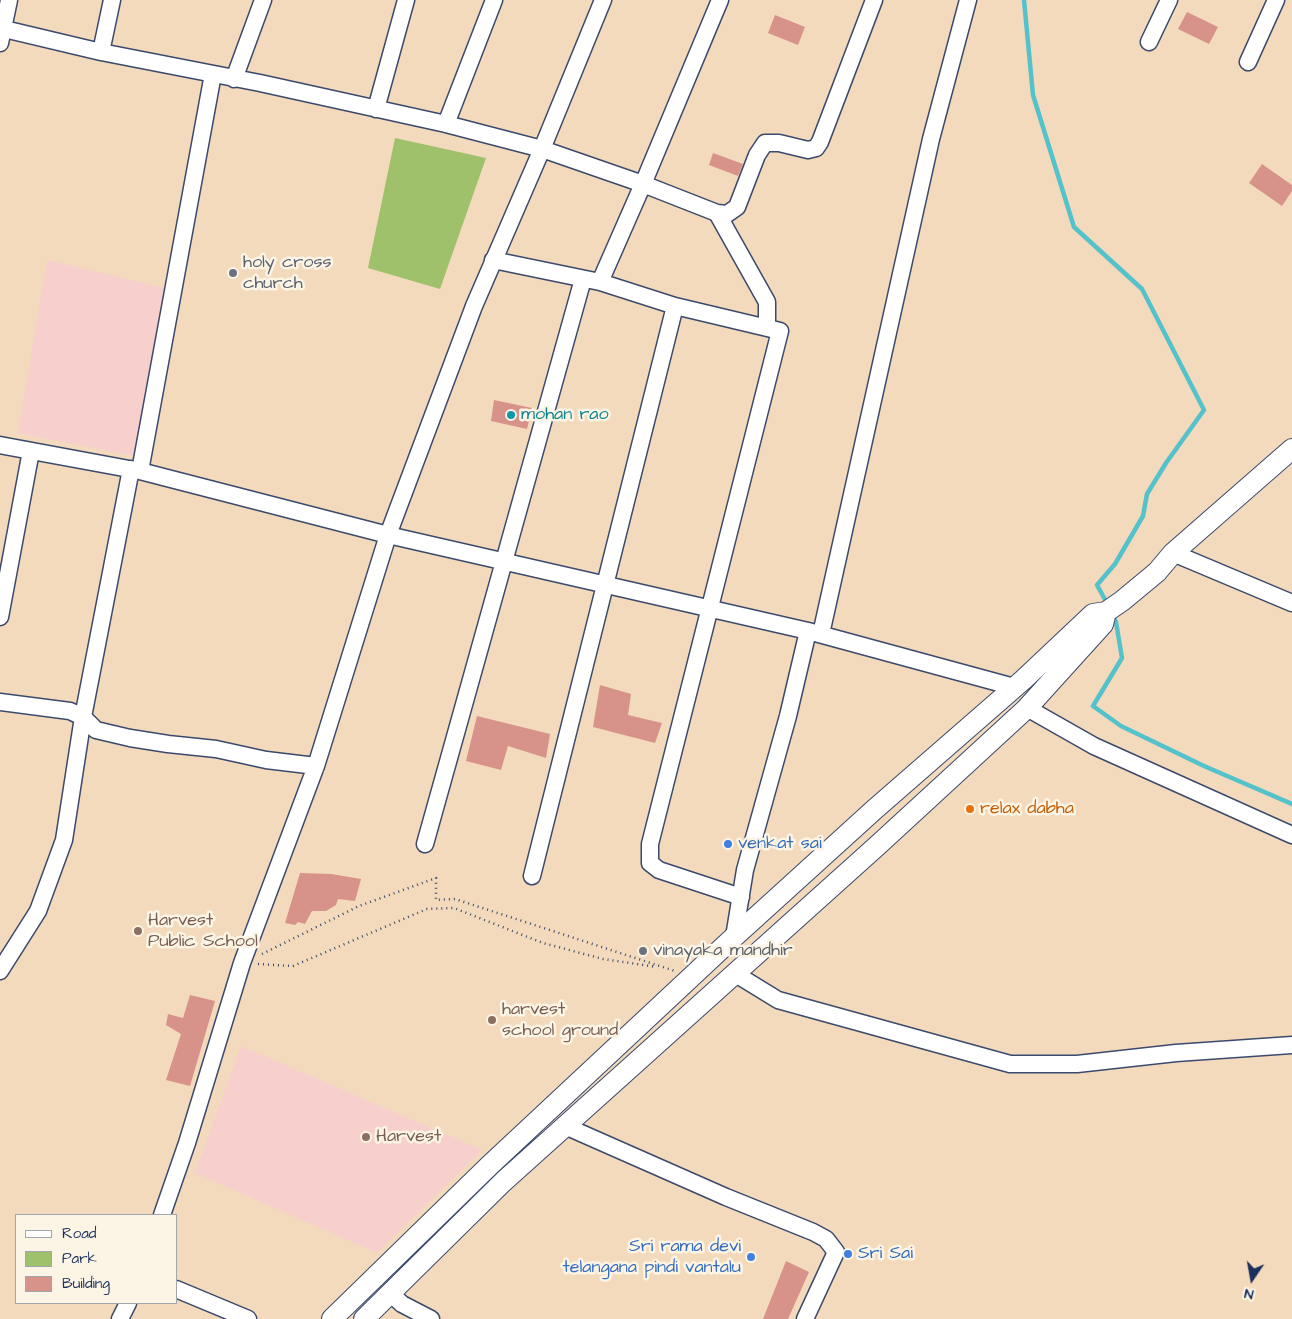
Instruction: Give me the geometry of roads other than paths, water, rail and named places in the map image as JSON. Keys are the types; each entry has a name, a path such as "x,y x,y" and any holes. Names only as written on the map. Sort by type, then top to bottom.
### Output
{"street":[{"path":"9,0 1,34 260,83 446,124 542,149 644,184 717,213 727,214 737,207 757,155 765,143 779,143 808,150 816,148 820,142 874,0"},
{"path":"101,52 112,0"},
{"path":"234,79 263,0"},
{"path":"376,109 406,0"},
{"path":"446,124 494,0"},
{"path":"162,1214 187,1143 242,963 316,766 388,534 474,306 542,149 603,0"},
{"path":"600,282 644,184 720,0"},
{"path":"734,937 745,870 788,716 814,633 931,139 968,0"},
{"path":"1149,42 1169,0"},
{"path":"1248,62 1276,0"},
{"path":"0,972 38,912 64,840 83,717 135,470 213,74"},
{"path":"717,213 767,302 766,328"},
{"path":"493,260 600,282 675,306 780,331 650,844 650,862 659,870 741,897"},
{"path":"425,844 583,279"},
{"path":"532,876 675,306"},
{"path":"0,445 135,470 388,534 710,607 1014,687"},
{"path":"332,1319 490,1165 734,937 875,809 1014,687 1093,614 1106,612 1158,572 1173,552 1292,449"},
{"path":"0,617 31,451"},
{"path":"1173,552 1292,602"},
{"path":"364,1319 504,1181 1028,708 1103,624 1106,612"},
{"path":"0,702 70,711 83,717 96,730 130,738 216,749 266,760 316,766"},
{"path":"1028,708 1094,746 1292,835"},
{"path":"734,973 778,1000 1010,1064 1077,1064 1176,1053 1292,1045"},
{"path":"565,1126 813,1232 826,1240 836,1252 805,1319"},
{"path":"178,1290 248,1319"},
{"path":"390,1293 402,1304 430,1319"},
{"path":"120,1319 128,1304"}],"waterway":[{"path":"1024,0 1033,95 1074,227 1142,289 1204,410 1166,463 1147,494 1143,516 1115,564 1097,585 1108,605"},
{"path":"1112,614 1116,622 1122,658 1093,706 1121,726 1204,766 1292,804"}],"place":[{"name":"holy cross church","path":"233,273"},
{"name":"mohan rao","path":"511,415"},
{"name":"relax dabha","path":"970,809"},
{"name":"venkat sai","path":"728,844"},
{"name":"Harvest Public School","path":"138,931"},
{"name":"vinayaka mandhir","path":"643,951"},
{"name":"harvest school ground","path":"492,1020"},
{"name":"Harvest","path":"366,1137"},
{"name":"Sri Sai","path":"848,1254"},
{"name":"Sri rama devi telangana pindi vantalu","path":"751,1257"}]}
